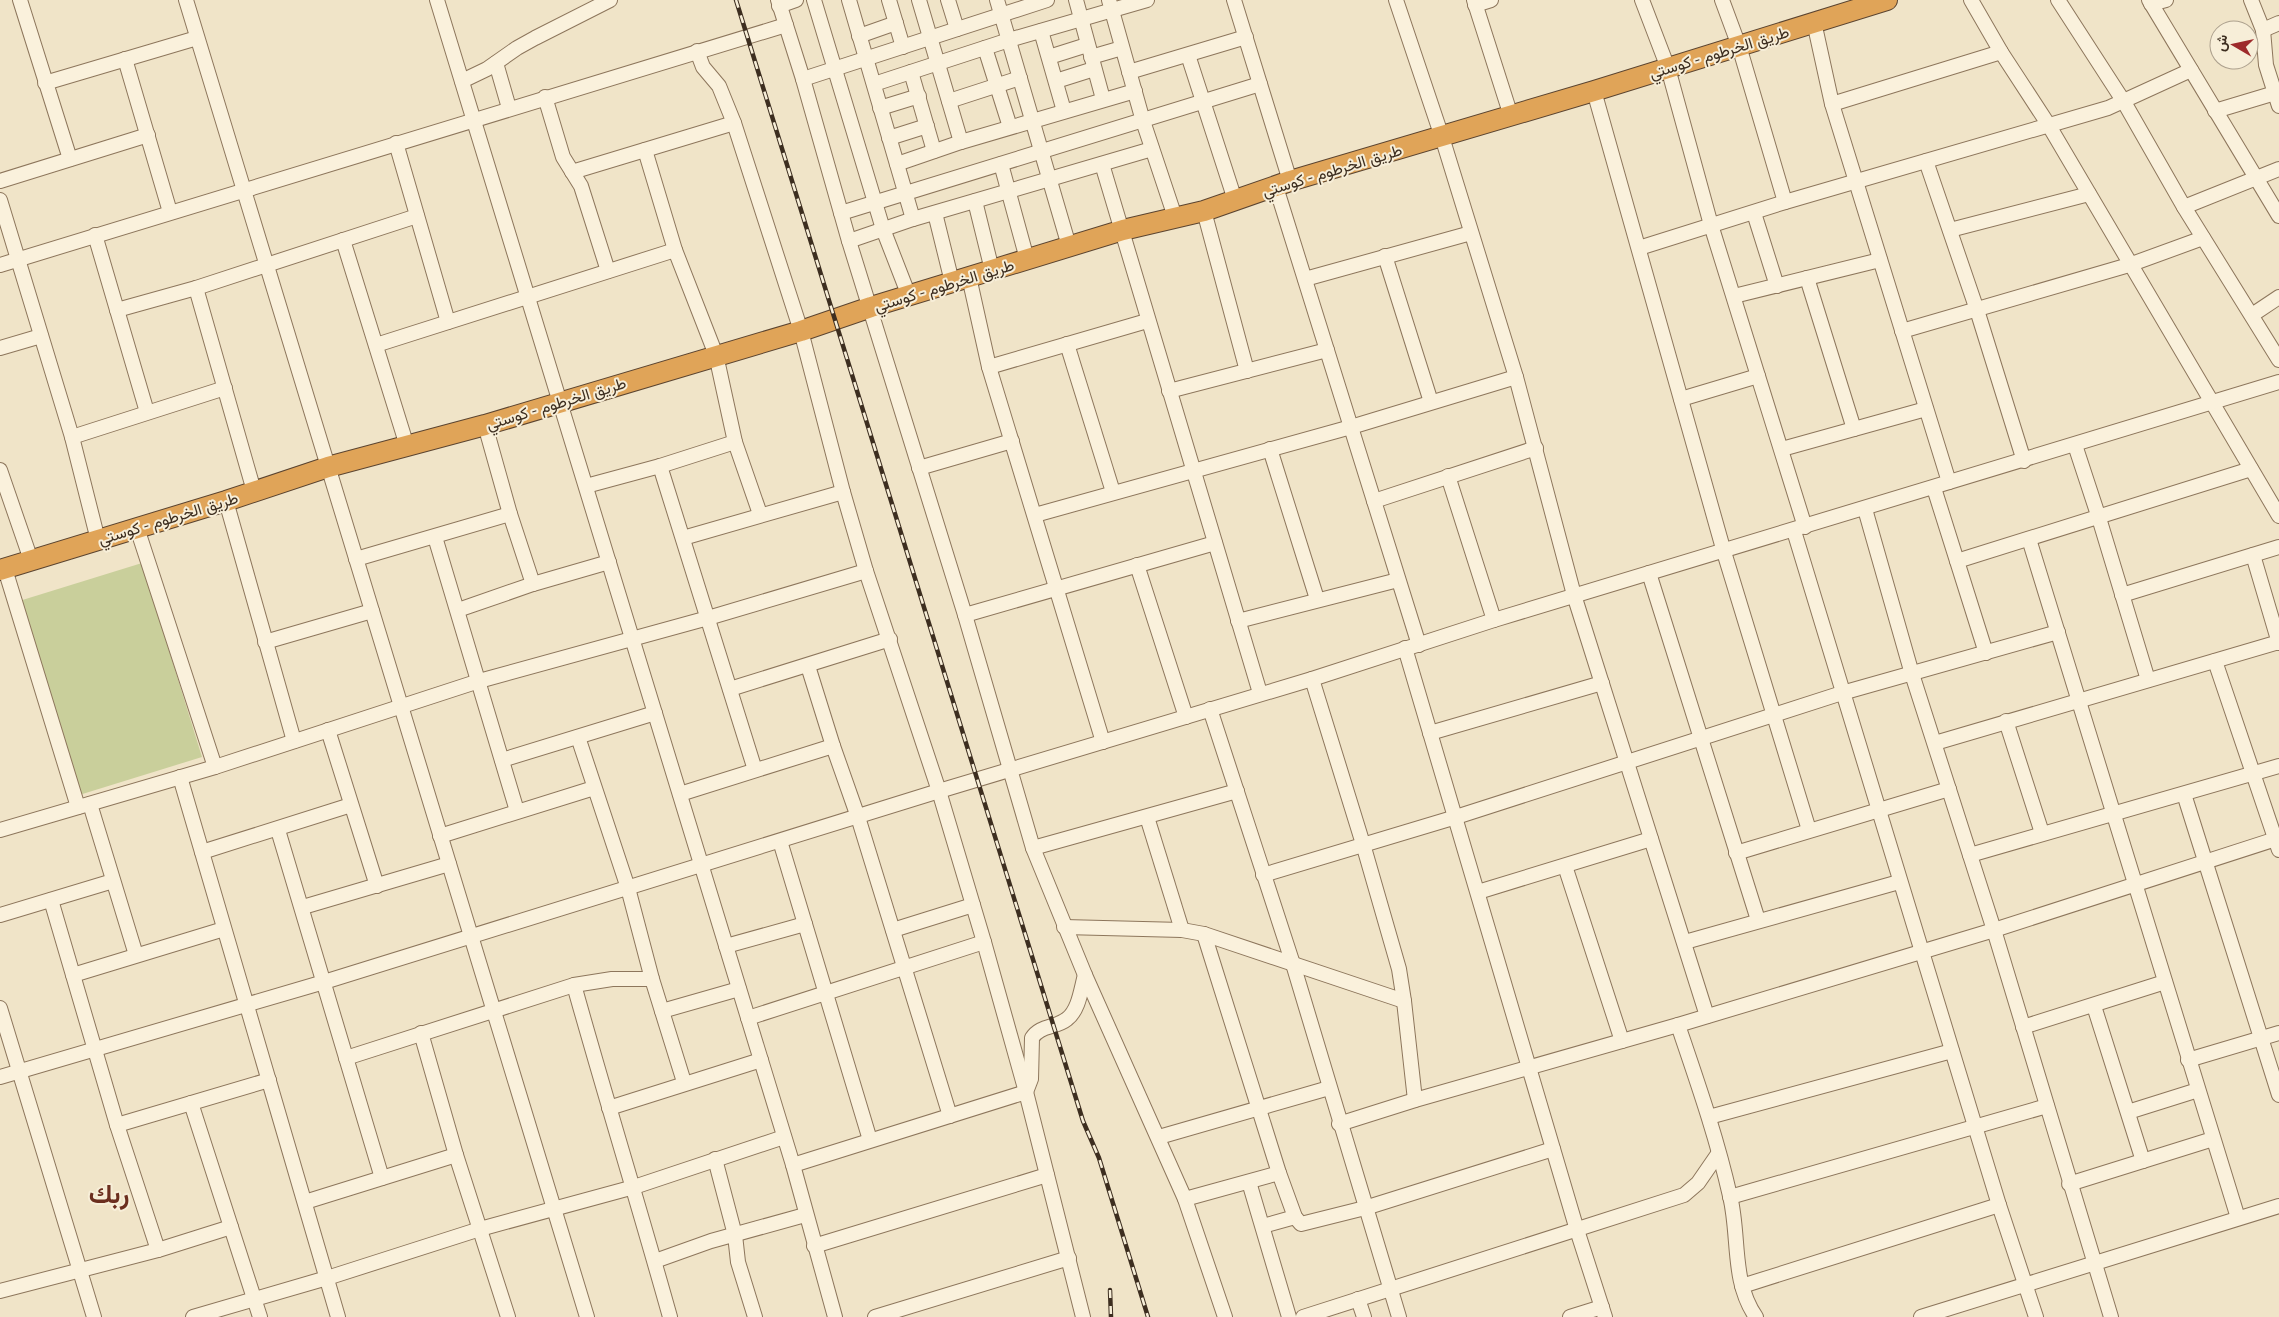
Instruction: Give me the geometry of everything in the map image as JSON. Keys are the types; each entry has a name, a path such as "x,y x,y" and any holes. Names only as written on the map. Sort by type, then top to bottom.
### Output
{"highway":[{"name":"طريق الخرطوم - كوستي","path":"2,569 226,500 328,466 486,425 801,331 871,307 1069,246 1123,230 1204,210 1283,184 1594,91 1883,1"}],"street":[{"path":"20,0 70,159"},
{"path":"186,0 587,1317"},
{"path":"437,0 793,1165 805,1215 835,1317"},
{"path":"462,81 496,64 523,44 610,0"},
{"path":"796,0 778,3 803,79 849,241 965,615 1033,848 1064,927 1185,1199 1225,1317"},
{"path":"814,0 883,229 909,296"},
{"path":"849,0 913,219"},
{"path":"889,0 903,47"},
{"path":"919,0 962,142"},
{"path":"948,0 957,29"},
{"path":"997,0 1069,246"},
{"path":"1076,0 1103,99"},
{"path":"874,84 1009,40 1081,19 1110,5 1147,0"},
{"path":"1234,0 1260,84 1305,279 1398,580 1430,733 1577,1230 1604,1312 1570,1317"},
{"path":"1396,0 1442,137 1516,378 1574,595 1707,1016"},
{"path":"1491,0 1475,2 1511,116"},
{"path":"1642,0 1668,68 1711,225 1782,449 1799,529 1842,693 1877,811 1999,1205 2036,1317"},
{"path":"1722,0 1739,46 1785,202"},
{"path":"1971,0 2001,52 2048,124 2129,265 2214,402 2279,516"},
{"path":"2058,0 2124,102 2184,207 2279,360"},
{"path":"2166,0 2150,2 2279,216"},
{"path":"2214,111 2277,99 2266,65 2263,30 2251,0"},
{"path":"803,79 1038,1"},
{"path":"1110,5 1143,121 1175,217"},
{"path":"1814,22 1832,104 1949,482"},
{"path":"859,36 896,23"},
{"path":"2263,30 2279,24"},
{"path":"0,265 545,97 786,25"},
{"path":"1040,31 1064,111"},
{"path":"1129,72 1246,37"},
{"path":"45,83 197,38"},
{"path":"986,48 1010,127"},
{"path":"1049,57 1091,57 1122,48"},
{"path":"697,51 703,67 719,86 734,123 801,331 843,492 866,571 939,791 984,942 1026,1092 1083,1317"},
{"path":"1832,104 2001,52"},
{"path":"1188,55 1235,200"},
{"path":"1056,81 1091,57"},
{"path":"125,59 170,212"},
{"path":"496,64 509,108"},
{"path":"1639,248 1785,202 2048,124 2095,113 2124,102 2190,70"},
{"path":"911,72 934,151"},
{"path":"949,101 1020,78"},
{"path":"841,213 1260,84"},
{"path":"897,164 1032,120 1135,90"},
{"path":"1594,91 1724,552 1809,830"},
{"path":"880,108 918,96"},
{"path":"545,97 562,157 584,195 608,271"},
{"path":"572,172 734,123"},
{"path":"890,138 927,126"},
{"path":"0,181 148,135"},
{"path":"396,143 448,322"},
{"path":"849,241 913,219 1152,149"},
{"path":"645,150 675,250 716,355 735,442 760,514"},
{"path":"1926,161 1977,310 2024,461"},
{"path":"1001,164 1027,259"},
{"path":"1102,164 1123,230 1147,320 1260,693"},
{"path":"2184,207 2279,169"},
{"path":"1950,230 2089,194"},
{"path":"0,200 72,437 98,540"},
{"path":"975,201 992,270"},
{"path":"1204,210 1247,371"},
{"path":"935,213 961,280 989,367 1103,742"},
{"path":"1754,213 1777,286"},
{"path":"117,310 196,288 418,216"},
{"path":"1305,279 1471,233"},
{"path":"95,235 147,412"},
{"path":"1902,331 2129,265 2203,238"},
{"path":"343,240 407,446"},
{"path":"376,345 675,250"},
{"path":"1385,256 1432,402"},
{"path":"1734,296 1880,260"},
{"path":"1807,278 1854,429"},
{"path":"196,288 254,491"},
{"path":"2252,315 2279,297"},
{"path":"989,367 1147,320"},
{"path":"0,348 41,336"},
{"path":"1067,344 1113,492"},
{"path":"1169,391 1327,350"},
{"path":"1681,398 1758,376"},
{"path":"1035,515 1351,427 1516,378"},
{"path":"0,1077 324,982 939,791 1260,693 1312,679 1574,595 1724,552 2279,382"},
{"path":"72,437 225,388"},
{"path":"1782,449 1926,409"},
{"path":"486,425 510,514 533,584"},
{"path":"919,468 1012,441"},
{"path":"586,486 660,466 735,442"},
{"path":"2075,445 2148,680"},
{"path":"1374,502 1536,448"},
{"path":"1270,449 1317,599"},
{"path":"660,466 755,770"},
{"path":"1957,561 2252,469"},
{"path":"0,470 31,560"},
{"path":"1448,476 1494,620"},
{"path":"1934,488 1986,653"},
{"path":"683,538 760,514 843,492"},
{"path":"226,500 294,742"},
{"path":"1865,509 1912,674 1994,930 2069,1184 2111,1317"},
{"path":"356,559 510,514"},
{"path":"137,528 215,767"},
{"path":"435,537 480,681 517,811"},
{"path":"2030,539 2188,1060 2238,1218"},
{"path":"965,615 1215,543"},
{"path":"2122,595 2279,547"},
{"path":"1935,743 2279,642 2253,555"},
{"path":"458,610 533,584 609,562"},
{"path":"1137,565 1186,716"},
{"path":"2,569 84,805 114,881 136,955"},
{"path":"0,830 215,767 480,681 708,618 866,571"},
{"path":"1649,573 1758,920"},
{"path":"1238,621 1317,599 1398,580"},
{"path":"265,642 372,611"},
{"path":"1263,875 1456,818 1842,693 2058,632"},
{"path":"730,689 890,639"},
{"path":"1339,1124 1529,1066 1678,1025 1994,930 2206,861 2278,843 2215,661"},
{"path":"808,666 858,817 950,1116"},
{"path":"1312,679 1363,844 1399,970 1415,1100"},
{"path":"1430,733 1602,683"},
{"path":"1210,709 1292,964 1399,1317"},
{"path":"502,760 655,713"},
{"path":"2006,721 2042,833"},
{"path":"328,730 377,886"},
{"path":"578,737 628,888 652,978 684,1082"},
{"path":"680,794 833,746"},
{"path":"1970,855 2279,766"},
{"path":"180,777 338,1317"},
{"path":"440,836 594,788"},
{"path":"1736,853 1949,788"},
{"path":"1033,848 1236,791"},
{"path":"2184,794 2279,1095"},
{"path":"202,852 278,830 351,805"},
{"path":"1147,817 1182,930"},
{"path":"278,830 303,907 382,1178"},
{"path":"1478,892 1651,839"},
{"path":"780,841 870,1140"},
{"path":"303,907 449,864"},
{"path":"1565,866 1622,1041"},
{"path":"0,915 114,881"},
{"path":"1685,942 1899,882"},
{"path":"50,900 117,1125 158,1250"},
{"path":"893,930 973,905"},
{"path":"726,946 804,924"},
{"path":"1064,927 1182,930 1204,934 1404,1001"},
{"path":"73,975 224,929"},
{"path":"1204,934 1280,1173 1298,1222 1303,1224 1365,1208 1553,1149"},
{"path":"748,1018 984,942"},
{"path":"1026,1092 1031,1078 1032,1038 1035,1032 1064,1022 1072,1014 1085,975"},
{"path":"346,1058 574,985 612,979 652,978"},
{"path":"2023,1027 2165,982"},
{"path":"574,985 634,1187 670,1317"},
{"path":"662,1011 739,990"},
{"path":"2094,1006 2143,1161"},
{"path":"0,1008 94,1317"},
{"path":"1678,1025 1709,1117 1730,1197 1738,1268 1742,1286 1747,1301 1756,1317"},
{"path":"421,1033 504,1316"},
{"path":"2188,1060 2279,1033"},
{"path":"1709,1117 1952,1051"},
{"path":"609,1108 684,1082 761,1060"},
{"path":"117,1125 269,1080"},
{"path":"1159,1138 1329,1088"},
{"path":"2128,1112 2198,1090"},
{"path":"793,1165 1026,1092"},
{"path":"191,1103 260,1317"},
{"path":"1730,1197 2047,1106"},
{"path":"193,1317 327,1278 480,1229 634,1187 784,1137"},
{"path":"2069,1184 2213,1139"},
{"path":"1303,1317 1684,1196 1698,1183 1718,1154"},
{"path":"305,1202 456,1155"},
{"path":"715,1159 735,1235 738,1262 755,1317"},
{"path":"1185,1199 1280,1173"},
{"path":"814,1246 1047,1175"},
{"path":"1249,1182 1289,1317"},
{"path":"1742,1286 1999,1205"},
{"path":"1921,1317 2279,1206"},
{"path":"655,1261 805,1215"},
{"path":"1263,1226 1295,1217"},
{"path":"1,1287 80,1271 158,1250 231,1227"},
{"path":"874,1317 1069,1258"},
{"path":"1358,1299 1364,1317"}],"green space":[{"path":"142,563 202,757 76,796 16,602"}],"railway":[{"path":"736,0 1083,1121 1099,1158 1148,1317"},
{"path":"1110,1290 1111,1317"}],"district":[{"name":"ربك","path":"109,1194"}]}
